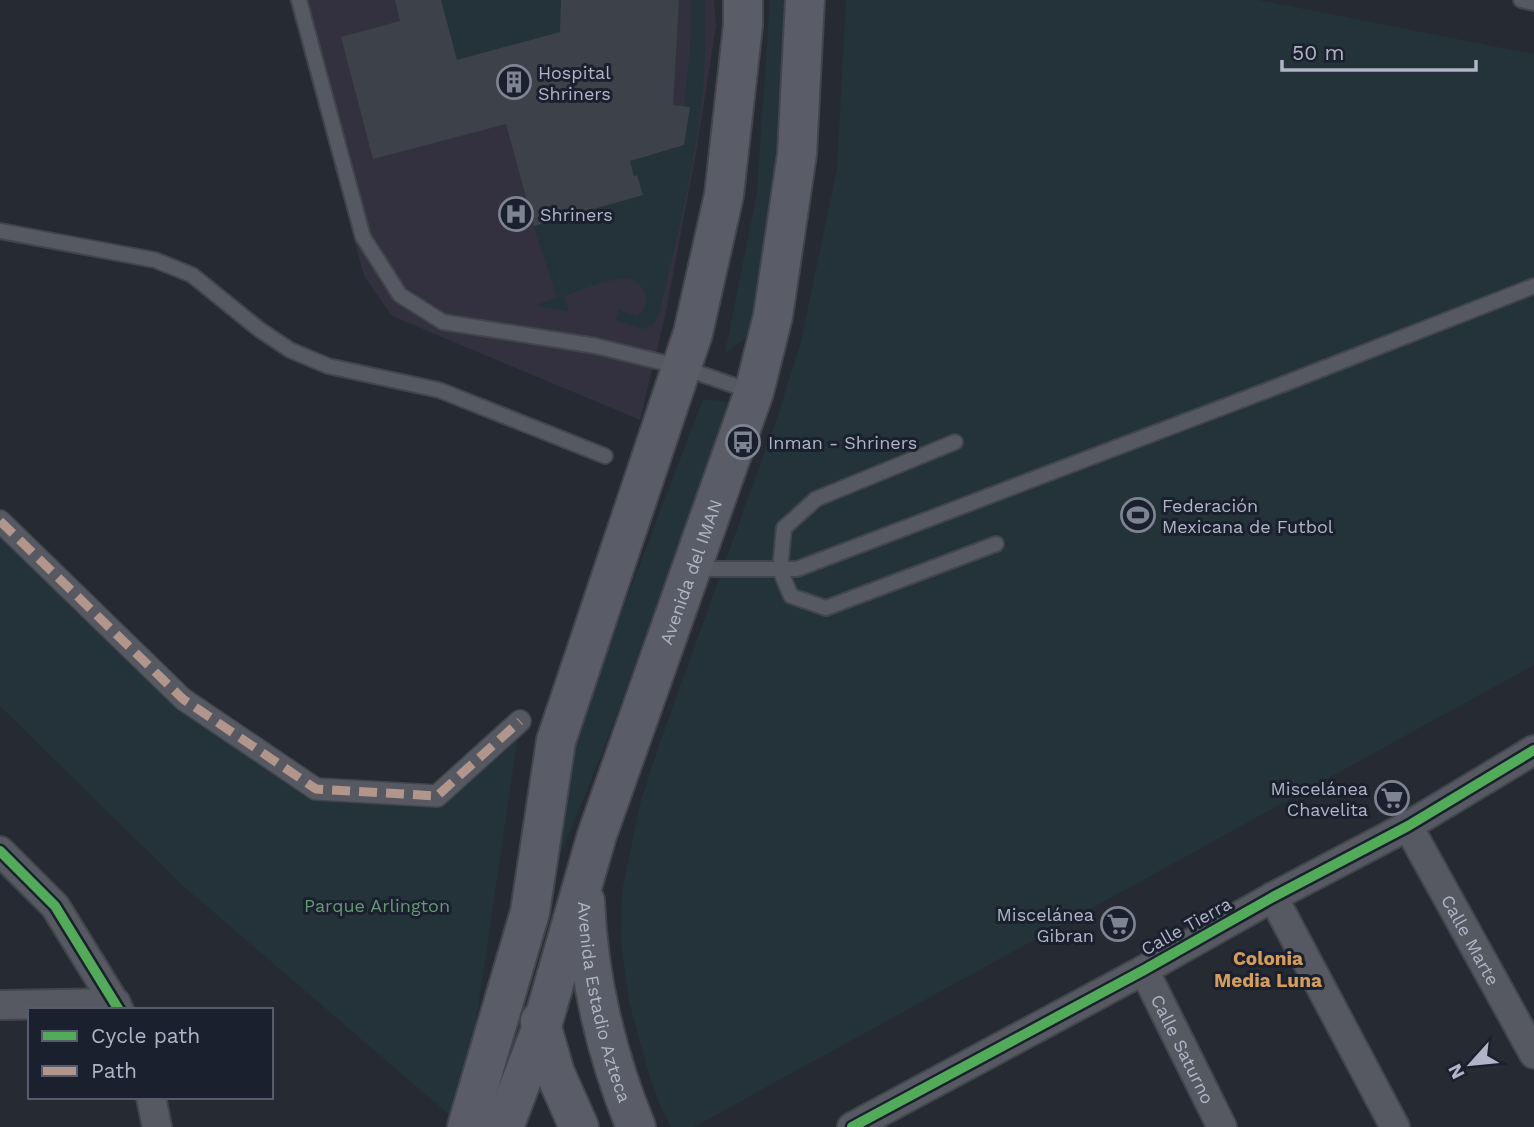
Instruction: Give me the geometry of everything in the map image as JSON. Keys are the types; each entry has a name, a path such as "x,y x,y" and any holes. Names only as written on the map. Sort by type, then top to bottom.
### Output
{"main road":[{"path":"467,1127 530,912 556,741 693,333 724,195 743,25 743,0"},
{"name":"Avenida del IMAN","path":"504,1127 541,1028 584,876 622,761 754,392 773,316 797,154 805,0"},
{"name":"Avenida Estadio Azteca","path":"584,876 587,932 600,1009 610,1054 636,1127"},
{"path":"530,912 531,966 541,1028 555,1073 579,1127"}],"street":[{"path":"0,521 183,699 316,789 437,796 520,721"},
{"name":"Calle Tierra","path":"852,1127 1408,826 1534,752"},
{"name":"Calle Marte","path":"1408,826 1534,1054"},
{"path":"0,851 55,906 118,1006"},
{"path":"1273,897 1395,1127"},
{"name":"Calle Saturno","path":"1143,970 1216,1125"},
{"path":"0,1005 118,1006"},
{"path":"151,1099 157,1127"}],"lane":[{"path":"299,0 363,237 400,295 443,322 596,346 681,367 754,392"},
{"path":"1521,0 1534,4"},
{"path":"0,231 155,260 192,275 260,330 328,366 439,390 605,456"},
{"path":"692,568 797,569 1534,286"},
{"path":"955,442 816,499 784,528 780,570 791,596 827,608 996,544"}],"shaded area":[{"name":"Shriners","path":"289,0 714,0 716,26 696,153 665,317 640,420 392,316 364,276"}],"green space":[{"path":"441,0 561,0 560,32 457,60"},
{"path":"691,0 705,0 703,94 688,186 659,314 653,325 642,329 616,320 619,310 637,316 643,311 647,297 637,283 625,279 608,281 564,296 569,312 536,305 557,298 534,226 643,195 630,161 684,145 690,108 684,106 690,49"},
{"path":"770,0 789,0 776,211 747,337 725,353 757,192"},
{"name":"Federación Mexicana de Futbol","path":"846,0 1258,0 1534,54 1534,665 694,1127 671,1127 650,1078 629,1002 621,942 622,891 640,804 659,745 778,415 801,341 837,168"},
{"path":"703,399 732,403 601,756 545,893 567,755"},
{"name":"Parque Arlington","path":"0,521 183,699 316,789 437,796 520,721 461,1125 182,885 0,706"}],"building":[{"name":"Hospital Shriners","path":"395,0 441,0 457,60 560,32 561,0 679,0 673,105 690,107 684,145 630,161 643,195 534,226 506,124 373,159 341,37 400,21"}],"marked path":[{"path":"0,521 183,699 316,789 437,796 520,721"}],"cycle path":[{"path":"852,1127 1408,826 1534,750"},
{"path":"0,851 55,906 118,1008"}],"place":[{"name":"Hospital Shriners","path":"514,82"},
{"name":"Shriners","path":"516,214"},
{"name":"Inman - Shriners","path":"743,442"},
{"name":"Federación Mexicana de Futbol","path":"1138,515"},
{"name":"Miscelánea Chavelita","path":"1392,798"},
{"name":"Miscelánea Gibran","path":"1118,924"}],"district":[{"name":"Colonia Media Luna","path":"1268,969"}]}
